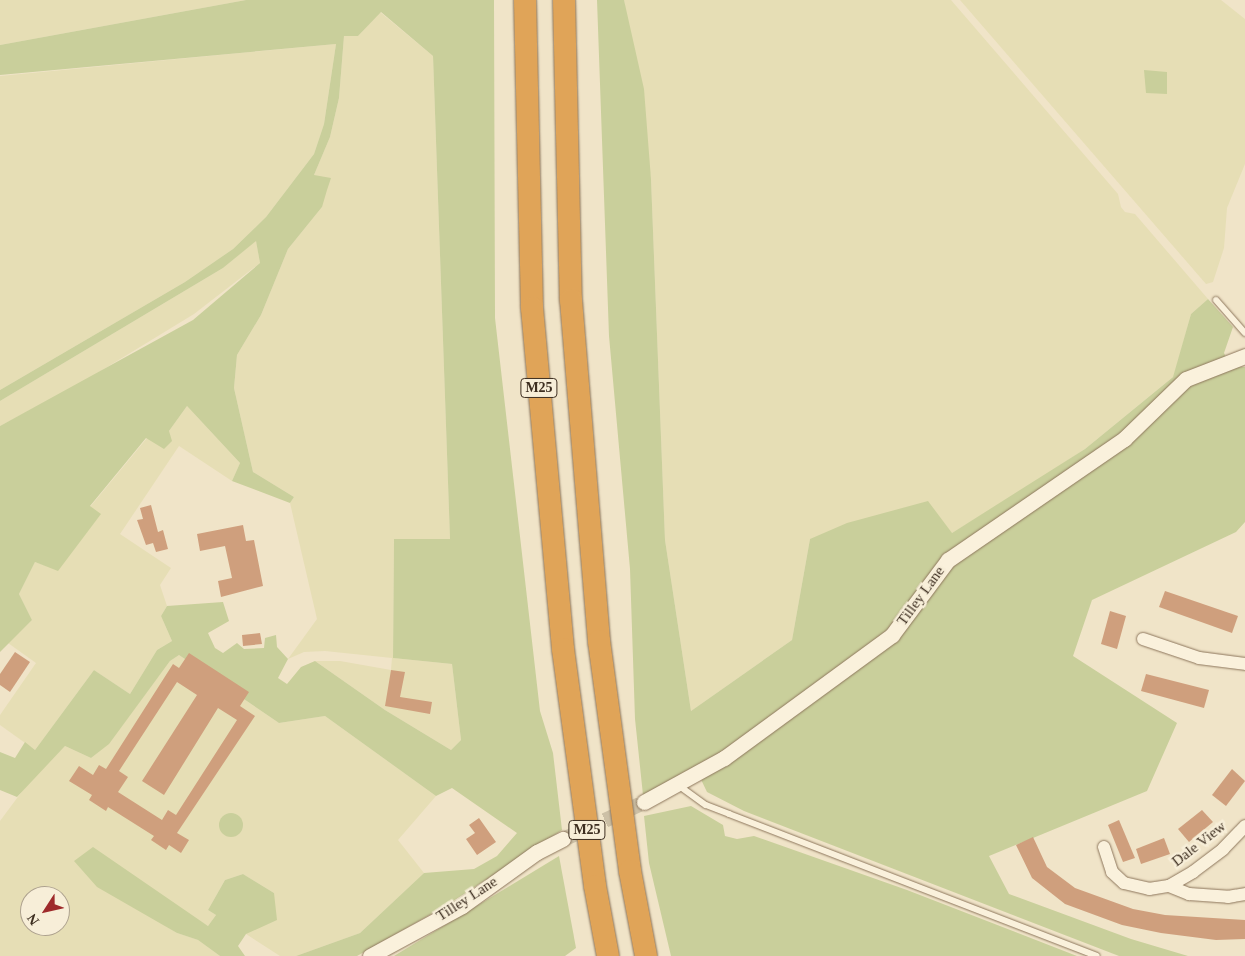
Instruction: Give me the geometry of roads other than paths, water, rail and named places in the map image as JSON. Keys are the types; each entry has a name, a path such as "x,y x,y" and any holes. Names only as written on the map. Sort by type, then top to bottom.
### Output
{"highway":[{"name":"M25","path":"525,0 532,308 564,658 593,877 608,956"},
{"name":"M25","path":"564,0 570,300 599,641 630,871 646,956"}],"street":[{"name":"Tilley Lane","path":"644,802 724,758 892,635 948,560 1124,439 1186,379 1245,356"},
{"path":"1143,639 1198,658 1245,664"},
{"name":"Dale View","path":"1104,848 1112,872 1124,883 1149,890 1169,886 1223,849 1244,832"},
{"name":"Tilley Lane","path":"370,956 462,906 537,852 563,839"},
{"path":"1169,886 1189,894 1228,897 1245,894"}],"lane":[{"path":"1216,300 1245,333"},
{"path":"678,785 706,804 734,816 1097,956"}],"tunnel":[{"path":"563,839 644,802"}]}
